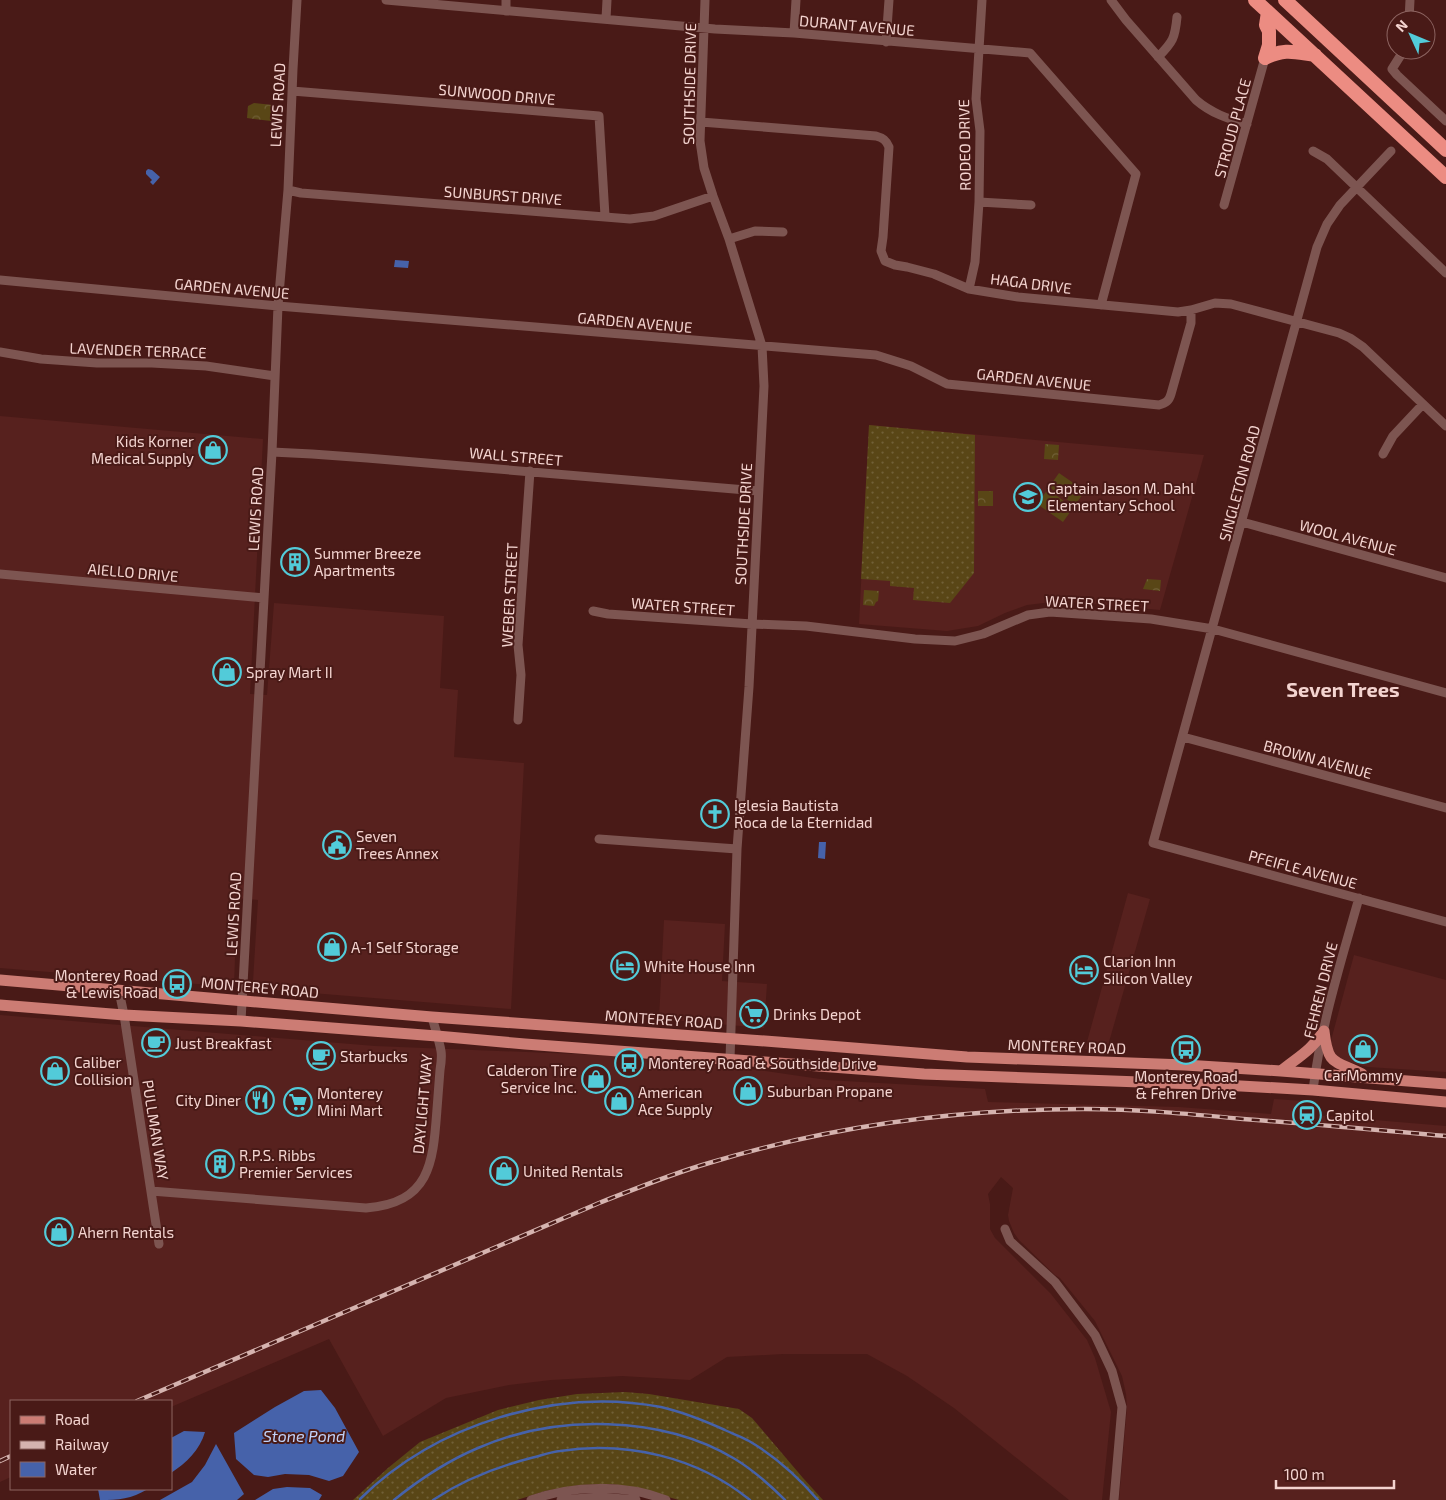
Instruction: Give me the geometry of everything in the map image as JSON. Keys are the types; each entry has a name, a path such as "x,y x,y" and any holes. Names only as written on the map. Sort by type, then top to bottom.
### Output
{"highway":[{"path":"1255,0 1446,177"},
{"path":"1285,0 1446,150"},
{"path":"1265,58 1269,45 1269,31 1266,25 1268,12"},
{"path":"1265,58 1276,52 1289,51 1315,55"}],"main road":[{"name":"MONTEREY ROAD","path":"0,980 432,1017 1000,1059 1281,1070 1446,1084"},
{"path":"0,1004 124,1015 241,1021 924,1074 1224,1085 1313,1090 1446,1102"},
{"path":"1281,1070 1309,1050 1324,1031"},
{"path":"1324,1031 1327,1052 1331,1059 1368,1077"},
{"path":"1000,1059 1000,1076"}],"street":[{"name":"LEWIS ROAD","path":"241,1021 272,452 278,306 288,190 297,0"},
{"name":"DURANT AVENUE","path":"386,0 704,28 794,33 1030,53 1136,174 1101,305"},
{"path":"506,0 506,11"},
{"path":"606,18 607,0"},
{"name":"SOUTHSIDE DRIVE","path":"705,0 700,141 704,168 729,239 762,346 764,386 751,615 749,687 737,849 730,1059"},
{"path":"794,33 796,0"},
{"path":"886,42 889,0"},
{"name":"RODEO DRIVE","path":"969,289 976,262 979,202 980,131 976,99 982,0"},
{"path":"1111,0 1126,20 1196,100 1218,115 1247,124"},
{"path":"1158,57 1175,36 1177,17"},
{"name":"STROUD PLACE","path":"1224,205 1265,58"},
{"path":"1398,60 1392,69 1396,75 1446,121"},
{"name":"SUNWOOD DRIVE","path":"292,91 599,116 605,216"},
{"name":"HAGA DRIVE","path":"702,122 882,138 889,147 881,251 885,261 894,266 907,267 934,274 969,289 1018,297 1178,312 1215,304 1231,304 1339,333 1363,347 1446,426"},
{"path":"1313,151 1327,160 1446,273"},
{"name":"SINGLETON ROAD","path":"1153,843 1317,247 1327,224 1340,205 1391,151"},
{"name":"SUNBURST DRIVE","path":"288,190 630,219 654,216 713,196"},
{"path":"979,202 1031,205"},
{"path":"729,239 755,231 783,232"},
{"name":"GARDEN AVENUE","path":"0,280 278,306 876,355 910,366 947,384 1158,405 1165,404 1172,394 1191,323 1191,310"},
{"name":"LAVENDER TERRACE","path":"0,352 41,360 206,366 275,376"},
{"path":"1383,454 1393,436 1423,404"},
{"name":"WALL STREET","path":"272,452 530,471 758,491"},
{"name":"WEBER STREET","path":"518,720 522,675 518,645 530,471"},
{"name":"WOOL AVENUE","path":"1242,522 1446,578"},
{"name":"AIELLO DRIVE","path":"0,574 264,598"},
{"name":"WATER STREET","path":"593,611 608,614 806,626 915,639 955,641 983,634 1028,615 1058,612 1151,619 1213,629 1446,693"},
{"name":"BROWN AVENUE","path":"1183,737 1446,808"},
{"path":"599,839 737,849"},
{"name":"PFEIFLE AVENUE","path":"1153,843 1446,922"},
{"name":"FEHREN DRIVE","path":"1313,1090 1316,1062 1359,898"},
{"name":"PULLMAN WAY","path":"120,991 159,1244"},
{"name":"DAYLIGHT WAY","path":"151,1191 366,1208 383,1206 398,1201 412,1192 423,1180 431,1165 434,1149 442,1052 432,1017"},
{"path":"1005,1229 1010,1241 1055,1282 1095,1335 1112,1371 1122,1407 1114,1500"},
{"path":"532,1500 546,1495 592,1489 636,1492 666,1500"},
{"path":"561,1500 600,1496 636,1500"}],"shaded area":[{"path":"0,416 263,439 250,694 267,695 274,603 444,616 440,688 458,690 454,757 524,763 511,1009 262,989 256,986 253,981 258,900 237,898 234,987 0,968"},
{"name":"Captain Jason M. Dahl Elementary School","path":"869,425 1204,455 1160,610 1060,601 1027,605 978,626 947,631 859,624"},
{"path":"1128,893 1150,899 1109,1042 1112,1050 1085,1049"},
{"path":"664,920 725,924 722,981 767,984 764,1028 659,1019"},
{"path":"1354,955 1446,980 1446,1072 1368,1067 1340,1060 1331,1054 1330,1044"},
{"path":"0,1015 375,1046 676,1058 827,1080 985,1089 988,1102 1179,1107 1271,1114 1274,1099 1304,1101 1303,1114 1446,1126 1446,1500 1119,1500 1127,1408 1122,1376 1095,1321 1060,1278 1019,1240 1014,1233 1008,1215 1013,1188 1001,1177 988,1194 990,1229 995,1238 1051,1294 1087,1340 1095,1358 1111,1412 1102,1500 1069,1500 954,1408 907,1376 867,1354 783,1354 727,1357 690,1380 622,1376 551,1380 509,1385 446,1398 383,1436 329,1339 172,1407 172,1400 10,1400 10,1477 0,1482"}],"green space":[{"path":"254,103 273,105 271,121 247,118 248,106"},
{"path":"869,425 975,435 974,573 950,603 913,600 914,588 890,586 890,581 861,579"},
{"path":"1045,444 1059,445 1058,460 1044,459"},
{"path":"1059,473 1085,491 1075,505 1049,487"},
{"path":"1048,489 1073,508 1063,522 1037,504"},
{"path":"978,491 993,491 993,506 978,506"},
{"path":"1147,579 1161,580 1160,591 1143,589"},
{"path":"864,590 879,591 878,601 874,606 863,605"},
{"path":"625,1392 649,1394 739,1409 752,1418 823,1500 679,1500 636,1488 611,1484 580,1485 545,1491 517,1500 353,1500 420,1442 498,1410 539,1400 577,1394"}],"water":[{"path":"148,169 160,177 153,185 150,182 152,180 146,174"},
{"path":"395,260 409,261 408,268 394,267"},
{"path":"819,842 826,842 825,859 818,858"},
{"name":"Stone Pond","path":"321,1390 335,1408 359,1452 343,1476 329,1481 309,1475 285,1474 268,1477 254,1475 236,1459 234,1433 304,1391"},
{"path":"184,1431 205,1432 200,1445 192,1456 172,1472 172,1437"},
{"path":"216,1444 244,1494 237,1500 160,1500 192,1482 205,1465"},
{"path":"287,1487 310,1488 322,1495 319,1500 255,1500 273,1489"},
{"path":"98,1490 146,1490 125,1498 100,1500"}],"waterway":[{"path":"360,1499 390,1473 424,1450 461,1432 500,1417 580,1402 621,1402 677,1411 746,1440 768,1453 818,1500"},
{"path":"394,1500 424,1478 455,1459 508,1437 540,1429 608,1424 642,1427 675,1434 706,1445 735,1459 748,1468 785,1500"},
{"path":"433,1500 468,1480 493,1470 556,1452 586,1448 636,1451 685,1463 708,1473 750,1500"}],"railway":[{"path":"139,1400 599,1203 695,1167 801,1139 894,1122 941,1116 989,1112 1084,1109 1164,1112 1446,1136"},
{"path":"0,1461 10,1456"}],"place":[{"name":"Kids Korner Medical Supply","path":"213,450"},
{"name":"Captain Jason M. Dahl Elementary School","path":"1028,497"},
{"name":"Summer Breeze Apartments","path":"295,562"},
{"name":"Spray Mart II","path":"227,672"},
{"name":"Iglesia Bautista Roca de la Eternidad","path":"715,814"},
{"name":"Seven Trees Annex","path":"337,845"},
{"name":"A-1 Self Storage","path":"332,947"},
{"name":"White House Inn","path":"625,966"},
{"name":"Clarion Inn Silicon Valley","path":"1084,970"},
{"name":"Monterey Road & Lewis Road","path":"177,984"},
{"name":"Drinks Depot","path":"754,1014"},
{"name":"Just Breakfast","path":"156,1043"},
{"name":"CarMommy","path":"1363,1049"},
{"name":"Monterey Road & Fehren Drive","path":"1186,1050"},
{"name":"Starbucks","path":"321,1056"},
{"name":"Monterey Road & Southside Drive","path":"629,1063"},
{"name":"Caliber Collision","path":"55,1071"},
{"name":"Calderon Tire Service Inc.","path":"596,1079"},
{"name":"Suburban Propane","path":"748,1091"},
{"name":"City Diner","path":"260,1100"},
{"name":"American Ace Supply","path":"619,1101"},
{"name":"Monterey Mini Mart","path":"298,1102"},
{"name":"Capitol","path":"1307,1115"},
{"name":"R.P.S. Ribbs Premier Services","path":"220,1164"},
{"name":"United Rentals","path":"504,1171"},
{"name":"Ahern Rentals","path":"59,1232"}],"district":[{"name":"Seven Trees","path":"1343,689"}]}
